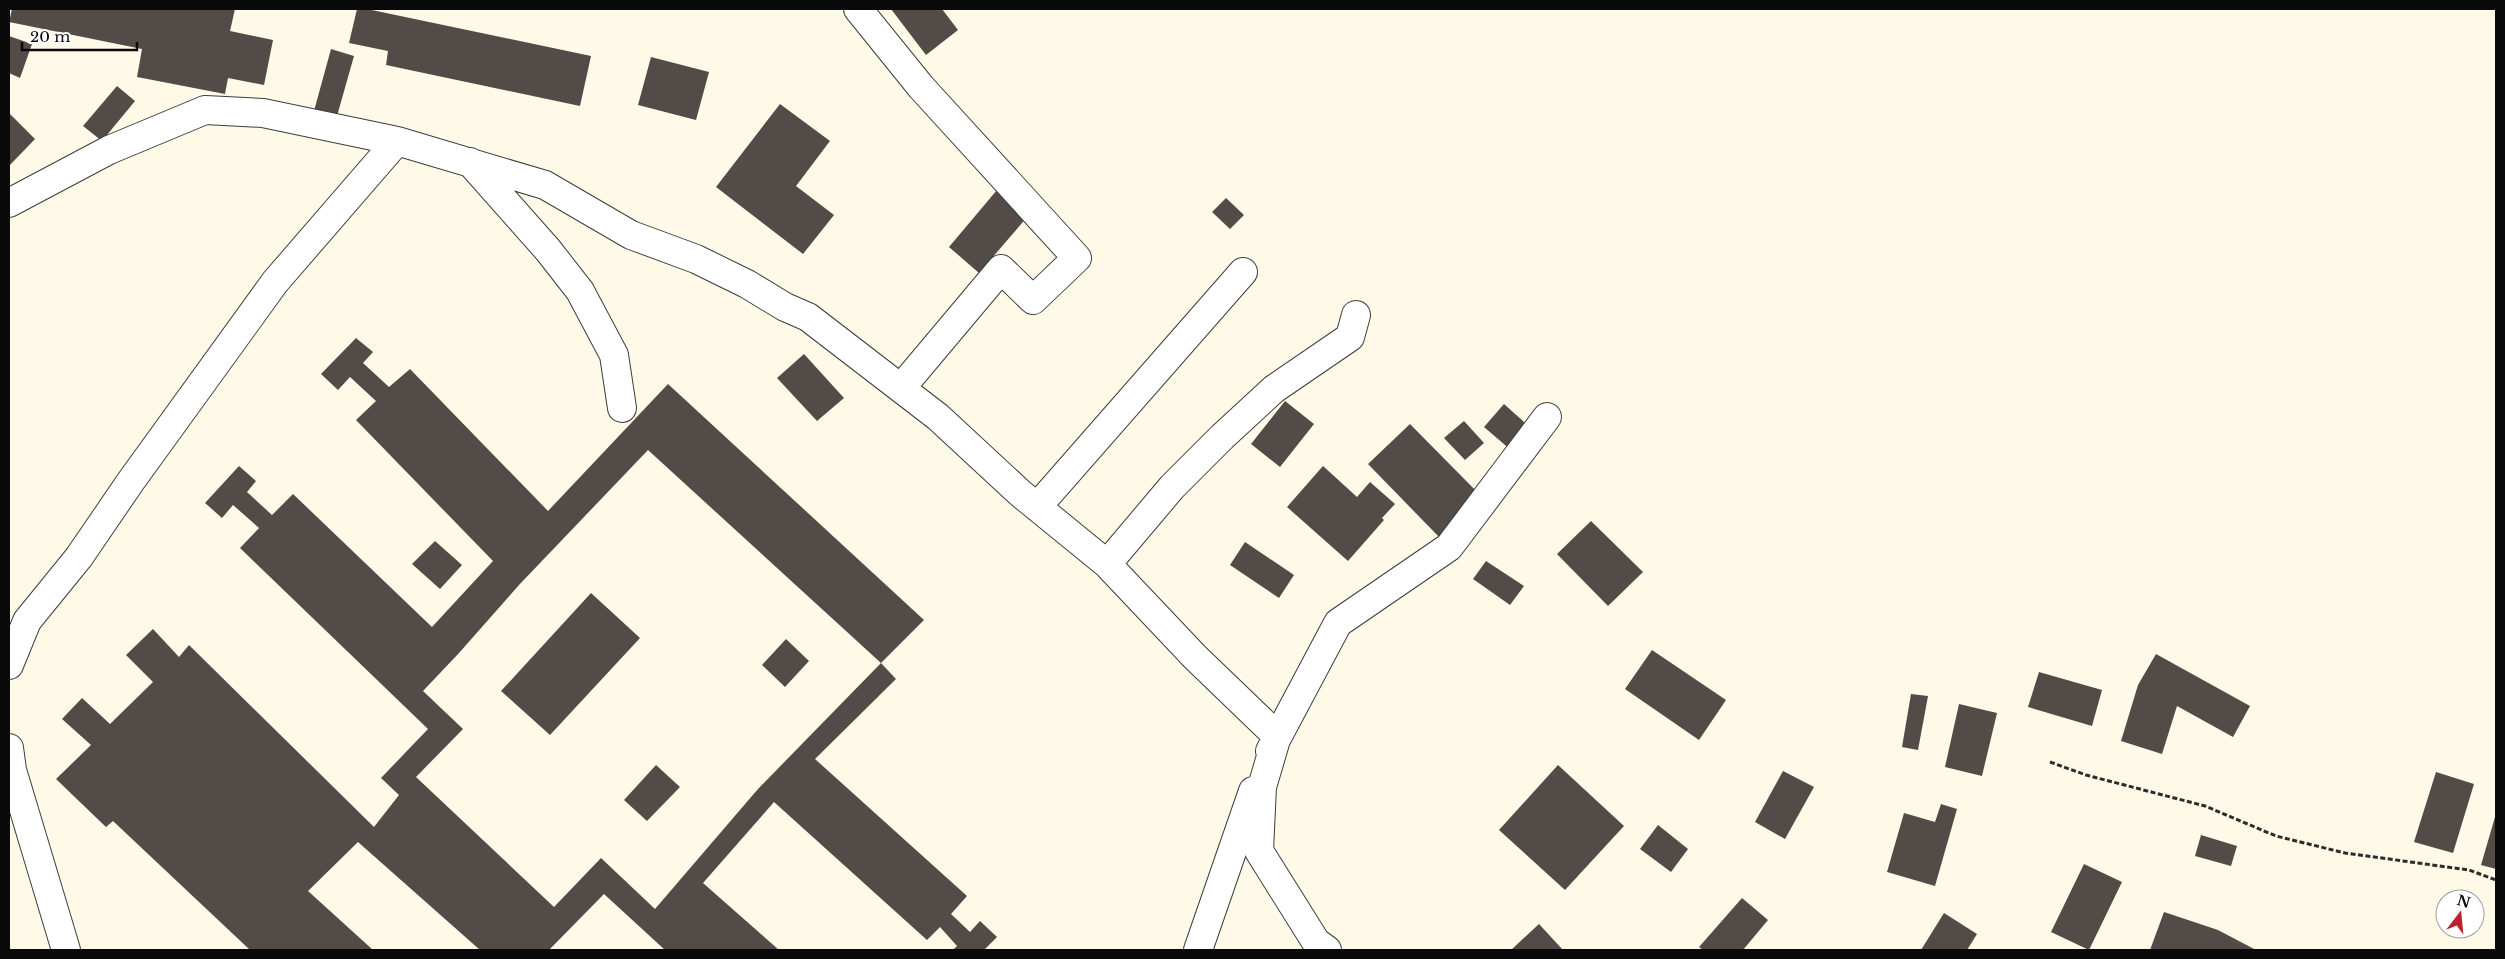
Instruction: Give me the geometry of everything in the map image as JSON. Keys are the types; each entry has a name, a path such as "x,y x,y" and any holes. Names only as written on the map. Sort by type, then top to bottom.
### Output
{"street":[{"path":"858,9 921,87 1077,258 1033,300 1001,269 901,388"},
{"path":"9,203 109,150 205,110 263,113 397,141 545,185 631,235 696,259 747,284 785,307 808,317 938,417 1038,508 1107,564 1195,657 1277,736"},
{"path":"9,665 27,621 80,557 131,481 275,282 397,141"},
{"path":"470,162 543,244 580,292 614,355 622,408"},
{"path":"1038,508 1243,272"},
{"path":"1107,564 1172,487 1222,437 1274,389 1350,337 1356,315"},
{"path":"1198,950 1251,796 1277,736 1338,623 1449,547 1547,417"},
{"path":"1277,736 1262,787 1259,851 1316,942 1327,950"},
{"path":"9,748 12,770 66,950"}],"path":[{"path":"2050,762 2086,775 2206,806 2286,839 2372,858 2435,864 2468,870 2496,880"}],"building":[{"path":"12,9 235,9 230,31 273,40 264,85 228,78 225,94 137,77 142,49 9,22"},
{"path":"357,9 367,9 591,56 580,106 386,65 388,51 349,43"},
{"path":"891,9 942,9 958,30 926,55"},
{"path":"9,36 32,44 20,78 9,73"},
{"path":"331,49 354,56 337,116 314,111"},
{"path":"651,57 709,72 696,120 638,105"},
{"path":"117,86 135,101 102,141 83,126"},
{"path":"780,104 830,141 796,186 834,215 803,254 716,187"},
{"path":"9,113 35,139 9,166"},
{"path":"997,190 1028,216 979,273 949,247"},
{"path":"1226,198 1244,215 1230,229 1212,212"},
{"path":"356,338 373,352 363,363 389,387 410,369 548,511 668,384 924,620 881,663 896,679 815,759 967,896 951,914 970,932 980,921 997,937 984,950 953,950 957,946 940,927 927,940 774,802 703,883 779,950 665,950 604,894 549,950 480,950 358,842 308,891 373,950 250,950 113,821 106,827 56,779 91,745 62,719 82,698 110,724 153,682 126,655 153,629 179,657 189,645 374,827 399,795 381,778 428,729 240,548 259,528 233,505 222,518 205,503 239,466 256,481 247,492 272,515 293,494 432,627 493,561 356,420 376,401 350,377 338,390 321,374","holes":["648,450 881,663 758,789 655,909 601,858 554,907 416,777 463,729 423,691 519,585"]},
{"path":"804,354 844,398 817,421 777,378"},
{"path":"1285,401 1314,424 1280,467 1251,444"},
{"path":"1504,404 1532,429 1512,451 1484,427"},
{"path":"1464,421 1484,443 1465,460 1444,438"},
{"path":"1410,424 1482,497 1440,538 1368,464"},
{"path":"1323,466 1357,497 1370,482 1395,504 1382,518 1384,520 1348,561 1287,507"},
{"path":"1591,521 1643,572 1608,606 1557,554"},
{"path":"435,541 462,565 440,589 412,564"},
{"path":"1245,542 1294,575 1279,598 1230,565"},
{"path":"1486,561 1524,586 1510,605 1473,579"},
{"path":"591,593 640,638 550,735 501,691"},
{"path":"786,639 809,661 785,687 762,665"},
{"path":"1652,650 1726,700 1699,740 1625,689"},
{"path":"2156,654 2250,706 2233,737 2177,706 2162,754 2121,741 2138,685"},
{"path":"2039,672 2102,690 2092,726 2028,707"},
{"path":"1911,694 1928,696 1918,750 1902,747"},
{"path":"1959,704 1997,713 1982,776 1945,767"},
{"path":"656,765 680,787 647,821 624,800"},
{"path":"1558,765 1624,826 1565,890 1499,830"},
{"path":"1783,771 1814,787 1785,839 1755,822"},
{"path":"2436,772 2474,784 2453,853 2414,842"},
{"path":"1941,804 1957,809 1935,886 1887,872 1904,813 1935,822"},
{"path":"2496,817 2496,869 2481,865"},
{"path":"1658,825 1688,849 1671,872 1640,849"},
{"path":"2201,835 2237,846 2231,866 2195,856"},
{"path":"2084,864 2122,882 2089,950 2051,932"},
{"path":"1742,898 1768,920 1743,950 1703,950 1699,947"},
{"path":"2164,912 2218,930 2256,950 2150,950"},
{"path":"1944,913 1977,934 1967,950 1921,950"},
{"path":"1539,924 1563,950 1511,950"}]}
